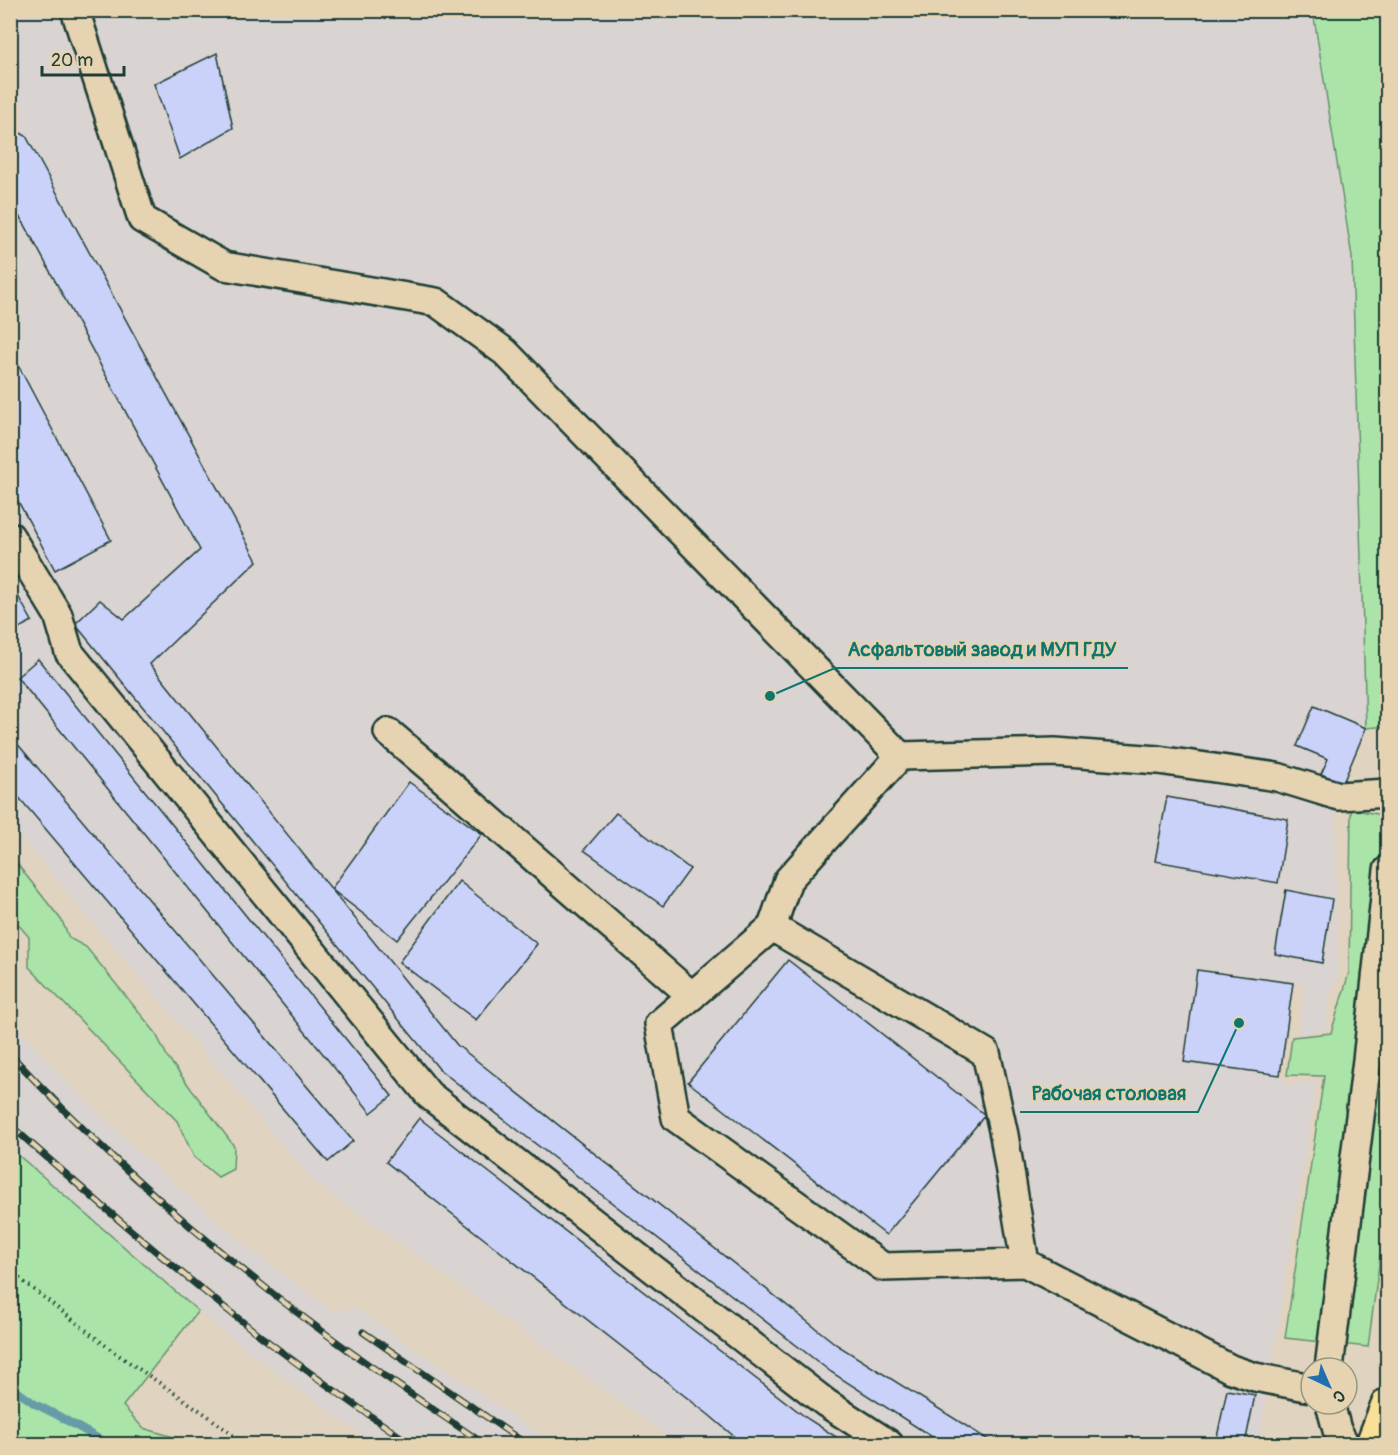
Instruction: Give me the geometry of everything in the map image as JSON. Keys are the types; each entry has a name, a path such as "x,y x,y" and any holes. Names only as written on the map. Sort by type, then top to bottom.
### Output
{"main road":[{"path":"1373,1444 1388,1405"}],"lane":[{"path":"75,10 142,219 224,266 436,302 441,305 505,352 900,756"},
{"path":"10,536 58,615 69,652 429,1095 826,1403 889,1444"},
{"path":"388,732 692,996"},
{"path":"1299,1386 1255,1377 1232,1369 1025,1263 883,1267 676,1118 659,1024 772,927 788,880 900,756 1055,752 1158,760 1277,777 1339,796 1388,793"},
{"path":"1330,1356 1388,870"},
{"path":"772,927 986,1053 1004,1135 1025,1263"},
{"path":"1333,1416 1337,1430 1345,1444"}],"path":[{"path":"10,1271 114,1352 208,1416 244,1444"}],"shaded area":[{"path":"10,11 1313,11 1352,257 1366,728 1335,808 1338,975 1331,992 1325,1030 1299,1035 1305,985 1197,970 1184,1062 1280,1075 1289,1085 1317,1079 1259,1444 679,1444 313,1181 11,826"},
{"path":"10,1019 62,1077 136,1149 249,1248 333,1312 355,1308 554,1444 375,1444 249,1352 198,1311 11,1148"}],"green space":[{"path":"1313,11 1387,11 1388,726 1366,728 1352,257"},
{"path":"1351,809 1387,816 1387,1204 1368,1347 1285,1338 1324,1076 1287,1075 1292,1037 1331,1033 1349,973"},
{"path":"10,855 62,921 69,938 86,947 155,1032 168,1058 234,1146 233,1169 218,1177 194,1157 177,1121 29,967 29,937 11,916"},
{"path":"10,1148 198,1311 123,1406 143,1428 197,1444 11,1444"}],"building":[{"path":"217,53 233,128 180,159 154,84"},
{"path":"10,127 26,136 257,561 150,664 457,1045 837,1345 995,1444 943,1444 831,1372 440,1070 75,624 100,600 124,619 200,550 25,225 10,203"},
{"path":"10,350 111,540 55,570 10,486"},
{"path":"10,582 32,621 10,633"},
{"path":"38,659 392,1096 371,1113 17,677"},
{"path":"1314,706 1366,728 1343,783 1321,774 1328,759 1297,746"},
{"path":"10,735 353,1141 328,1162 10,787"},
{"path":"409,782 482,834 397,940 331,889"},
{"path":"1167,797 1288,819 1278,883 1155,861"},
{"path":"616,813 690,869 663,906 584,850"},
{"path":"459,881 537,944 476,1020 399,962"},
{"path":"1286,890 1332,899 1322,963 1275,954"},
{"path":"788,960 985,1115 886,1235 688,1082"},
{"path":"1197,970 1293,983 1280,1075 1184,1062"},
{"path":"419,1118 808,1419 847,1444 743,1444 386,1162"},
{"path":"1227,1390 1255,1395 1245,1444 1216,1442"}],"waterway":[{"path":"10,1386 35,1404 108,1444"}],"railway":[{"path":"10,1054 101,1146 229,1258 344,1347 484,1444"},
{"path":"10,1125 152,1248 239,1319 411,1444"},
{"path":"363,1332 526,1444"}],"place":[{"name":"Асфальтовый завод и МУП ГДУ","path":"770,696"},
{"name":"Рабочая столовая","path":"1239,1023"}]}
